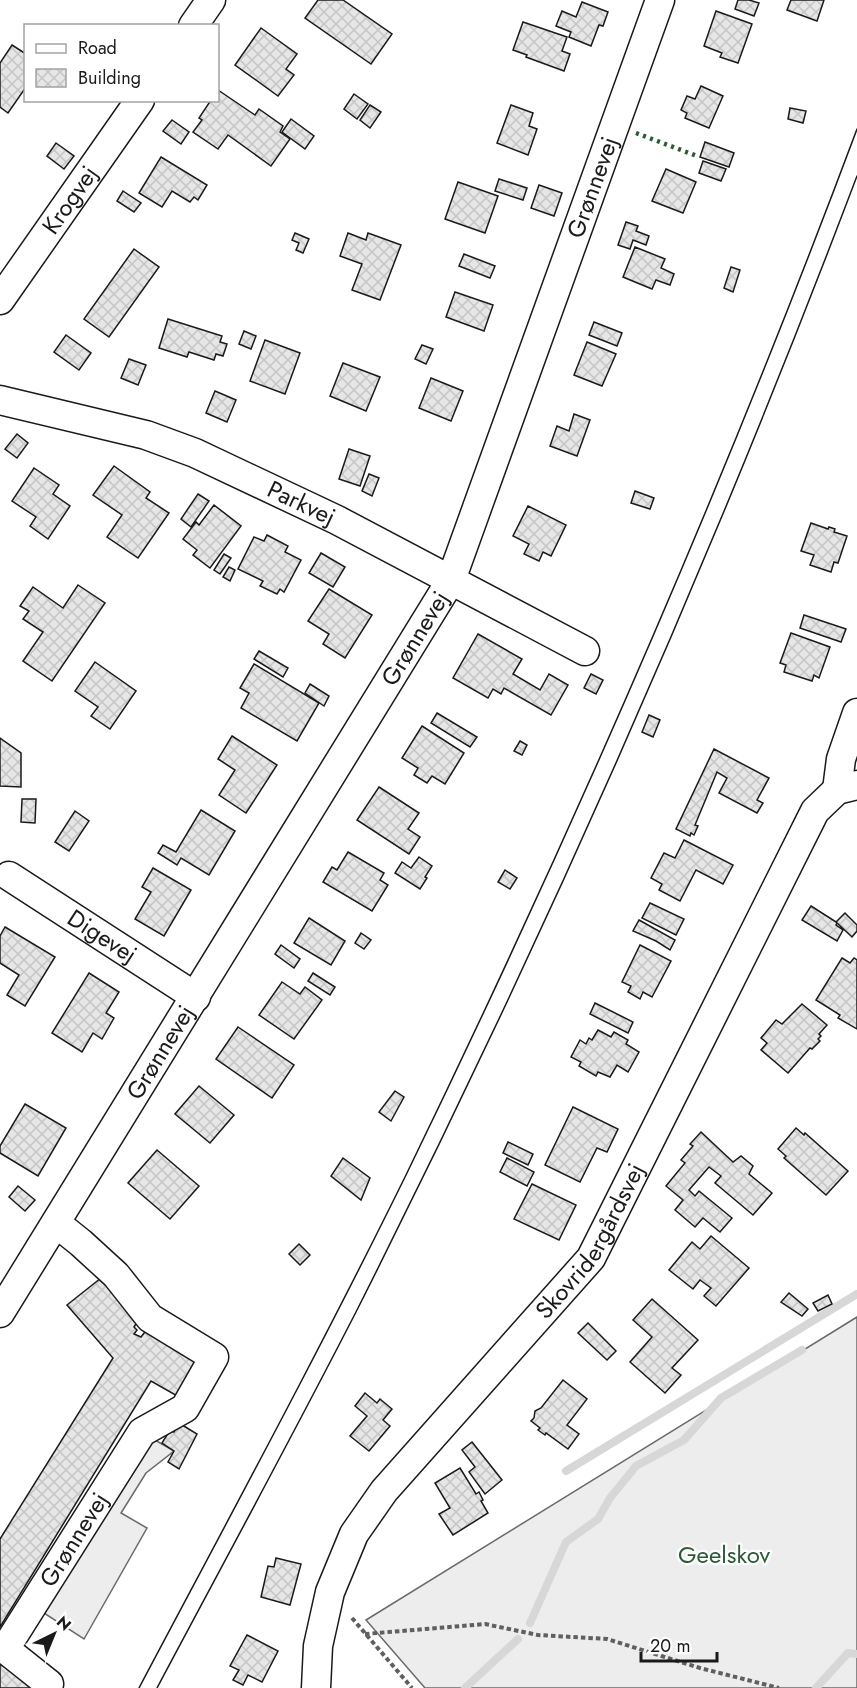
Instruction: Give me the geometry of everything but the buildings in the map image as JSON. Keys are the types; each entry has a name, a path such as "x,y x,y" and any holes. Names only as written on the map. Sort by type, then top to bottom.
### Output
{"street":[{"path":"194,24 211,0"},
{"name":"Grønnevej","path":"1,1308 196,997 451,580 660,0"},
{"name":"Krogvej","path":"0,300 139,102"},
{"name":"Parkvej","path":"0,400 146,435 195,453 338,520 585,651"},
{"path":"847,787 841,759 857,713"},
{"name":"Skovridergårdsvej","path":"316,1688 318,1646 330,1592 354,1534 384,1491 591,1258 815,811 847,787"},
{"name":"Digevej","path":"9,876 196,997"},
{"name":"Grønnevej","path":"47,1688 49,1684 5,1649 142,1432 185,1408 214,1357 150,1318 116,1275 56,1223"}],"path":[{"path":"330,1592 412,1688"},
{"path":"366,1634 485,1624 538,1635 606,1639 700,1668 778,1688"}],"shaded area":[{"name":"Geelskov","path":"857,1317 857,1688 425,1688 366,1620"},
{"path":"155,1440 174,1451 146,1473 121,1513 147,1528 84,1639 30,1604 133,1459"}],"waterway":[{"path":"566,1471 857,1294"},
{"path":"530,1623 566,1542 598,1519 610,1498 636,1466 684,1440 721,1398 802,1350"},
{"path":"465,1688 518,1639"},
{"path":"816,1688 848,1653 857,1654"}],"tram line":[{"path":"139,1688 374,1240 528,917 587,788 700,526 754,395 857,129"},
{"path":"157,1688 357,1310 426,1171 558,891 684,607 857,176"}],"hedge":[{"path":"636,133 697,156"}]}
